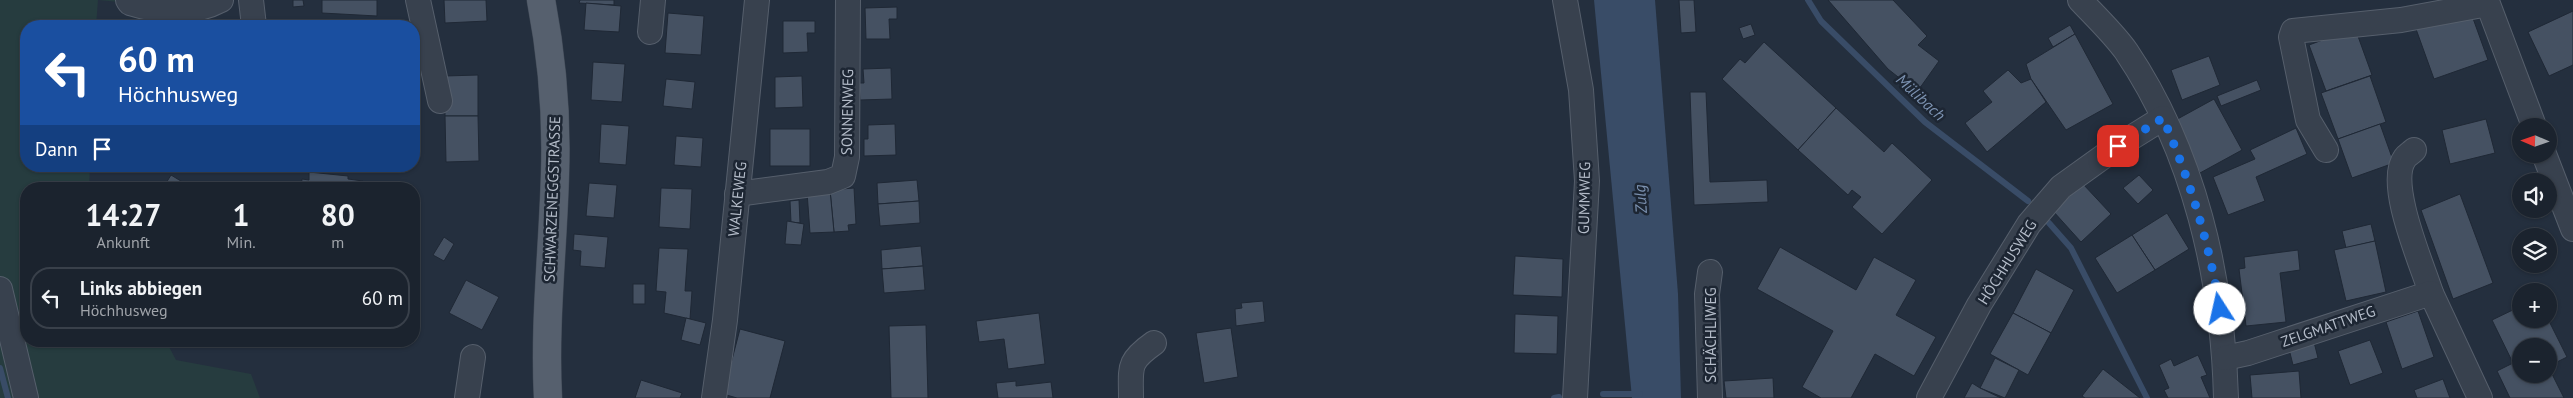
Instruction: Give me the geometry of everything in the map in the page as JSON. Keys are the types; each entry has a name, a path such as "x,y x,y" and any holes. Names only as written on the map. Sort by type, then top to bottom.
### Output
{"main road":[{"name":"SCHWARZENEGGSTRASSE","path":"541,0 551,61 555,135 548,319 548,398"}],"street":[{"path":"128,0 130,3 151,10 166,12 201,8 221,0"},
{"path":"251,0 253,20"},
{"path":"418,0 440,101"},
{"path":"650,32 653,0"},
{"name":"WALKEWEG","path":"714,398 725,320 757,0"},
{"name":"SONNENWEG","path":"738,194 828,182 843,176 847,157 848,0"},
{"name":"GUMMWEG","path":"1565,0 1581,90 1587,181 1575,398"},
{"path":"2080,0 2124,49 2163,118 2189,183 2205,233 2220,309 2225,358 2226,398"},
{"path":"2326,150 2308,120 2291,37 2293,32 2401,20 2488,4 2531,118"},
{"name":"HÖCHHUSWEG","path":"1929,398 1980,305 2029,224 2061,187 2118,146 2163,118"},
{"path":"2414,150 2404,159 2400,175 2399,194 2432,293 2480,398"},
{"path":"2547,163 2573,229"},
{"name":"SCHÄCHLIWEG","path":"1710,272 1708,294 1710,398"},
{"path":"0,289 26,398"},
{"name":"ZELGMATTWEG","path":"2225,358 2248,353 2432,293"},
{"path":"1131,398 1131,364 1141,352 1154,343"},
{"path":"467,398 473,357"}],"green space":[{"path":"0,0 98,0 96,20 20,20 20,172 90,172 89,182 20,182 20,347 169,347 176,360 251,374 260,398 0,398"},
{"path":"98,0 221,0 130,3"}],"water":[{"name":"Zulg","path":"1594,0 1655,0 1678,294 1681,398 1632,398"}],"building":[{"path":"293,0 303,0 304,6 293,7"},
{"path":"322,0 377,0 377,16 322,13"},
{"path":"444,0 486,0 487,21 445,23"},
{"path":"580,0 614,0 614,5 579,3"},
{"path":"1679,0 1694,0 1696,32 1681,33"},
{"path":"1828,0 1893,0 1927,36 1918,45 1939,61 1917,92 1888,69"},
{"path":"586,3 621,6 619,32 584,30"},
{"path":"897,7 897,19 889,19 890,39 866,39 865,8"},
{"path":"2470,10 2488,60 2434,79 2416,29"},
{"path":"2573,11 2573,65 2549,76 2528,32"},
{"path":"668,13 704,16 701,55 665,53"},
{"path":"783,21 815,21 815,33 807,33 808,52 783,53"},
{"path":"1751,24 1755,35 1743,39 1739,28"},
{"path":"2070,25 2075,34 2053,47 2048,38"},
{"path":"2355,28 2372,75 2326,91 2309,45"},
{"path":"2075,34 2113,104 2066,130 2031,79 2026,64"},
{"path":"1764,42 1836,108 1798,150 1722,79 1740,59 1745,63"},
{"path":"2209,56 2220,85 2182,100 2171,70"},
{"path":"593,62 625,64 622,102 591,100"},
{"path":"891,68 892,99 860,100 859,83 864,83 863,69"},
{"path":"2008,70 2021,83 2031,79 2046,102 1987,152 1965,123 1992,102 1983,91"},
{"path":"478,75 478,116 445,116 445,76"},
{"path":"802,76 803,107 775,108 775,77"},
{"path":"2370,76 2386,122 2338,139 2321,93"},
{"path":"666,79 695,82 692,109 663,106"},
{"path":"2257,80 2261,90 2221,106 2217,96"},
{"path":"1690,92 1706,92 1710,182 1767,180 1768,202 1694,205"},
{"path":"2214,99 2242,150 2200,173 2172,122"},
{"path":"1836,108 1884,152 1892,143 1932,180 1882,234 1852,207 1861,197 1852,190 1848,195 1798,150"},
{"path":"445,116 478,116 479,161 446,162"},
{"path":"2486,119 2495,153 2450,164 2442,130"},
{"path":"601,124 629,126 626,165 599,163"},
{"path":"895,124 896,155 864,156 864,139 868,139 868,125"},
{"path":"2380,124 2394,163 2352,178 2338,139"},
{"path":"2296,128 2307,154 2256,177 2265,201 2228,215 2213,177 2255,159 2250,150"},
{"path":"770,129 810,129 810,166 770,166"},
{"path":"676,136 703,138 701,167 674,165"},
{"path":"309,172 348,176 348,179 363,181 302,182 302,179 309,180"},
{"path":"171,175 182,182 167,182"},
{"path":"2139,175 2153,190 2138,204 2123,188"},
{"path":"917,180 919,201 878,204 877,183"},
{"path":"589,183 617,185 614,218 586,216"},
{"path":"2083,184 2111,214 2081,242 2053,211"},
{"path":"661,188 692,189 690,229 659,227"},
{"path":"854,188 856,224 848,225 849,231 834,232 830,190"},
{"path":"830,190 834,232 810,233 807,192"},
{"path":"2460,194 2493,283 2453,299 2421,210"},
{"path":"799,200 800,223 791,222 790,201"},
{"path":"919,201 920,223 880,226 878,204"},
{"path":"2167,213 2189,249 2155,270 2132,235"},
{"path":"787,221 804,224 801,245 785,244"},
{"path":"2371,224 2375,241 2346,248 2342,231"},
{"path":"574,234 608,237 605,268 580,266 581,251 573,250"},
{"path":"2132,235 2155,270 2117,293 2095,258"},
{"path":"444,237 454,244 444,261 433,255"},
{"path":"2375,241 2386,292 2346,301 2334,250"},
{"path":"921,246 923,266 882,269 881,250"},
{"path":"1780,247 1856,290 1874,257 1916,280 1896,315 1936,337 1914,376 1875,354 1851,398 1821,398 1802,387 1833,331 1757,289"},
{"path":"659,248 688,249 685,291 692,291 690,319 664,313 666,292 656,291"},
{"path":"2298,250 2300,270 2280,273 2286,322 2246,326 2239,269 2245,268 2244,257"},
{"path":"1515,256 1563,259 1562,297 1513,295"},
{"path":"923,266 925,290 884,293 882,269"},
{"path":"2036,269 2074,290 2051,333 2013,313"},
{"path":"466,280 499,297 482,330 449,313"},
{"path":"633,284 645,284 645,304 633,304"},
{"path":"1263,301 1265,322 1236,326 1235,309 1242,308 1241,303"},
{"path":"2512,310 2512,328 2552,328 2567,357 2557,362 2557,338 2512,338 2512,361 2492,320"},
{"path":"2418,311 2434,357 2402,369 2386,322"},
{"path":"1039,313 1045,364 1008,369 1004,339 979,342 976,321"},
{"path":"2013,313 2051,333 2028,375 1990,354"},
{"path":"1515,314 1558,316 1557,354 1514,353"},
{"path":"686,318 706,323 700,345 681,340"},
{"path":"926,325 928,398 891,398 889,326"},
{"path":"1231,328 1238,377 1204,383 1196,333"},
{"path":"740,329 785,341 770,398 737,398 723,394"},
{"path":"2370,340 2383,373 2350,385 2338,351"},
{"path":"2314,342 2318,358 2293,365 2289,349"},
{"path":"2198,355 2207,375 2201,377 2210,398 2168,398 2164,390 2169,388 2159,365 2171,359 2174,366"},
{"path":"1995,358 2019,370 2005,398 1980,388"},
{"path":"2512,364 2512,383 2556,383 2564,398 2510,398 2497,371"},
{"path":"2103,369 2140,398 2085,398 2082,396"},
{"path":"2299,371 2301,398 2252,398 2250,375"},
{"path":"1773,378 1774,398 1726,398 1724,381"},
{"path":"2443,379 2450,398 2417,398 2414,390"},
{"path":"641,380 682,393 680,398 635,398"},
{"path":"1016,381 1016,386 1051,382 1053,398 998,398 996,383"},
{"path":"1972,383 1980,388 2001,398 1964,398"}],"waterway":[{"name":"Mülibach","path":"1808,0 1821,21 1925,122 2028,201"},
{"name":"Mülibach","path":"2049,223 2071,248 2147,398"},
{"path":"0,368 8,398"},
{"path":"1603,394 1640,394"},
{"path":"1554,398 1559,397"}],"route":[{"path":"2118,146 2163,118 2195,199 2205,233 2220,309"}]}
